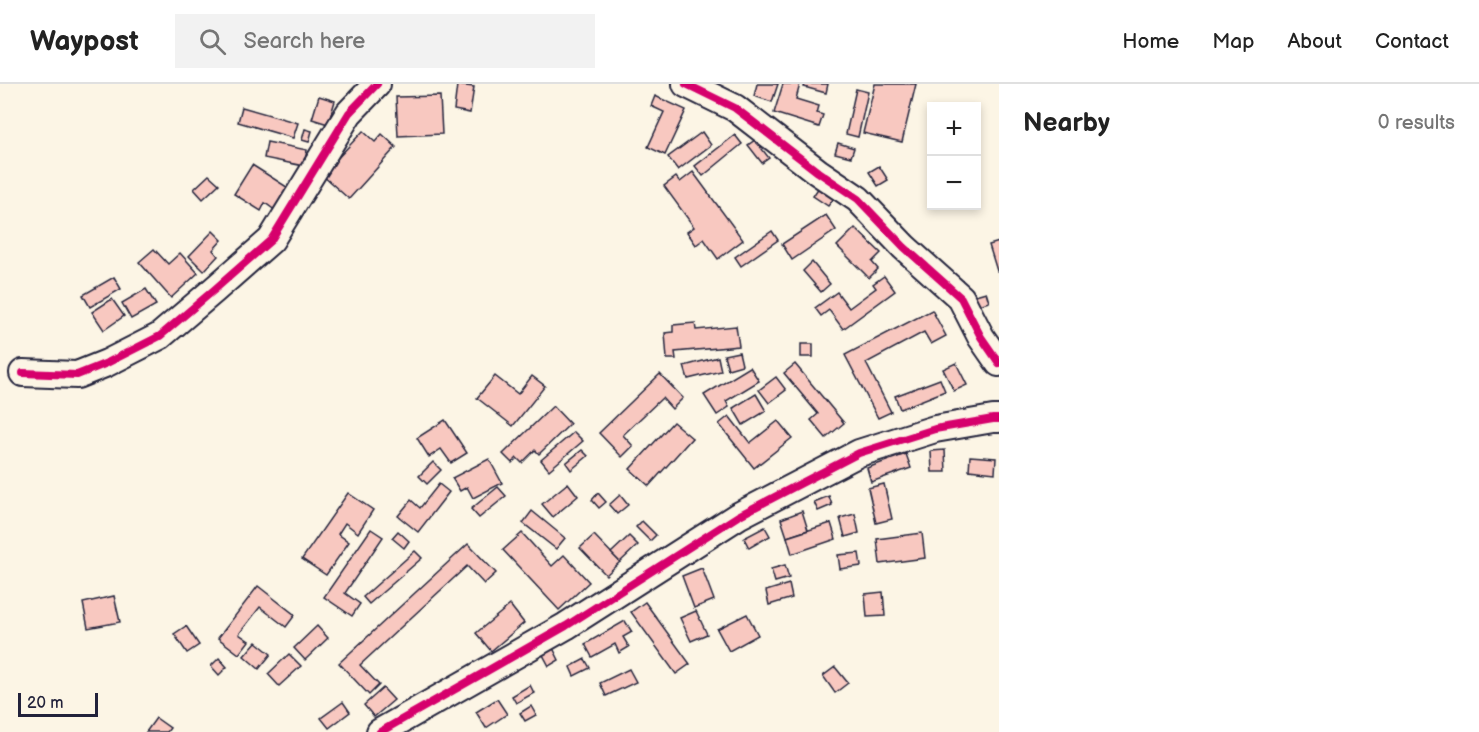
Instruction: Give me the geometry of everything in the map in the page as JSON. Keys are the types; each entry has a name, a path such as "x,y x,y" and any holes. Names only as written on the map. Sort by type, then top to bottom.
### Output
{"street":[{"path":"23,373 76,375 107,363 160,336 271,240 349,113 377,84"},
{"path":"686,84 735,108 818,172 858,199 904,247 961,298 981,337 999,363"},
{"path":"381,732 566,626 738,516 859,453 935,429 993,418 999,419"}],"building":[{"path":"757,84 778,84 772,102 754,96"},
{"path":"783,84 800,84 796,99 819,106 817,113 823,115 819,127 774,113"},
{"path":"805,84 828,84 826,93 804,87"},
{"path":"875,84 916,84 902,142 863,133"},
{"path":"457,85 474,87 470,113 454,110"},
{"path":"856,89 868,92 858,137 846,134"},
{"path":"319,96 335,101 328,124 312,119"},
{"path":"440,96 442,134 398,136 396,97"},
{"path":"655,96 686,110 665,155 648,147 664,112 651,106"},
{"path":"242,107 298,123 293,138 238,122"},
{"path":"305,129 312,131 309,142 302,140"},
{"path":"363,131 375,142 382,134 396,147 349,199 322,175"},
{"path":"702,132 711,145 678,170 668,157"},
{"path":"735,135 742,144 703,176 695,166"},
{"path":"755,140 769,158 762,163 748,145"},
{"path":"267,142 307,150 304,166 264,158"},
{"path":"838,143 854,148 851,157 835,153"},
{"path":"252,165 290,189 276,211 265,203 261,211 234,194"},
{"path":"879,166 888,180 878,186 869,172"},
{"path":"693,172 743,240 718,259 704,239 696,245 687,232 694,227 664,186 676,177 680,182"},
{"path":"209,175 219,184 203,199 194,189"},
{"path":"819,187 835,197 828,206 813,196"},
{"path":"826,215 836,230 792,260 782,244"},
{"path":"855,228 881,253 872,262 878,269 869,278 837,246"},
{"path":"213,231 222,240 213,250 218,256 204,271 189,256"},
{"path":"772,231 778,240 741,266 735,257"},
{"path":"999,242 999,270 997,271 989,245"},
{"path":"154,249 168,264 180,253 198,273 171,298 139,262"},
{"path":"812,262 830,284 821,292 803,271"},
{"path":"884,276 895,291 843,329 829,310 821,316 815,308 837,292 849,308 876,288 873,284"},
{"path":"114,277 121,289 90,307 83,295"},
{"path":"146,289 156,305 131,319 122,303"},
{"path":"986,292 989,302 975,306 972,296"},
{"path":"112,299 124,316 104,330 92,312"},
{"path":"932,310 946,336 931,344 924,332 866,363 891,412 878,418 845,355"},
{"path":"695,323 696,330 736,326 739,346 675,352 676,359 667,359 665,333 673,332 673,325"},
{"path":"801,344 813,344 813,357 801,357"},
{"path":"739,352 742,365 728,369 724,355"},
{"path":"718,357 721,371 688,379 684,366"},
{"path":"956,363 967,385 954,391 943,369"},
{"path":"795,364 844,423 826,438 811,420 818,414 784,373"},
{"path":"750,367 759,381 726,401 729,407 717,415 704,395"},
{"path":"660,374 683,398 672,409 662,398 623,435 633,446 622,457 599,433"},
{"path":"495,376 518,394 532,376 545,386 513,426 477,398"},
{"path":"776,377 786,390 769,403 759,390"},
{"path":"940,379 945,391 900,409 895,396"},
{"path":"756,394 766,411 743,425 733,408"},
{"path":"553,406 570,424 539,454 535,450 522,463 517,458 512,463 503,454"},
{"path":"729,416 750,443 778,421 792,438 754,468 719,424"},
{"path":"445,420 467,453 451,463 441,449 429,457 417,438"},
{"path":"673,422 692,438 649,486 630,469"},
{"path":"574,432 583,441 549,470 541,460"},
{"path":"582,450 588,456 571,470 566,463"},
{"path":"945,450 946,472 932,472 931,451"},
{"path":"906,454 911,468 871,482 867,468"},
{"path":"970,456 996,458 995,473 969,470"},
{"path":"489,459 502,483 473,498 467,487 460,491 452,478"},
{"path":"433,462 441,470 427,484 419,476"},
{"path":"568,483 578,496 553,517 542,504"},
{"path":"439,484 449,492 418,532 398,516 411,500 420,508"},
{"path":"884,484 892,519 876,523 868,488"},
{"path":"498,487 506,496 479,518 471,509"},
{"path":"348,493 373,510 358,533 345,523 338,534 349,542 326,575 302,559"},
{"path":"598,493 606,502 599,508 592,500"},
{"path":"620,495 628,505 617,514 609,505"},
{"path":"829,496 832,505 818,511 814,502"},
{"path":"532,511 565,538 556,549 523,523"},
{"path":"802,511 808,530 787,537 781,519"},
{"path":"855,514 859,533 845,537 840,518"},
{"path":"642,521 656,535 650,541 636,527"},
{"path":"831,523 836,539 792,554 787,537"},
{"path":"765,527 770,536 749,548 744,538"},
{"path":"371,529 383,537 345,593 360,604 352,616 324,597"},
{"path":"398,531 409,541 404,548 392,538"},
{"path":"522,533 552,566 564,555 589,582 559,610 503,550"},
{"path":"922,533 925,558 880,564 877,539"},
{"path":"594,535 620,562 606,575 580,548"},
{"path":"629,536 638,545 620,562 611,553"},
{"path":"468,544 496,573 484,584 467,566 360,665 379,685 369,695 339,663"},
{"path":"415,551 422,558 369,604 363,597"},
{"path":"859,553 861,566 840,569 838,555"},
{"path":"785,565 789,578 775,582 771,569"},
{"path":"702,568 714,600 694,608 682,576"},
{"path":"789,584 792,598 769,605 766,591"},
{"path":"258,586 295,615 286,627 260,607 239,634 249,641 239,654 218,638"},
{"path":"883,592 885,616 867,617 865,594"},
{"path":"114,596 120,622 88,628 83,603"},
{"path":"645,602 690,664 676,674 631,612"},
{"path":"510,605 524,623 491,651 476,633"},
{"path":"696,611 707,634 691,641 680,618"},
{"path":"747,614 758,635 729,651 717,629"},
{"path":"625,621 632,632 623,637 629,647 619,653 615,644 592,657 585,644"},
{"path":"186,626 199,645 187,653 174,634"},
{"path":"317,626 328,638 305,660 294,648"},
{"path":"256,642 271,654 259,669 244,656"},
{"path":"552,646 559,660 549,666 541,651"},
{"path":"289,654 301,666 279,686 268,674"},
{"path":"219,658 227,667 219,675 211,666"},
{"path":"585,659 590,668 574,676 570,667"},
{"path":"835,667 848,683 835,693 823,676"},
{"path":"629,669 636,682 606,696 600,683"},
{"path":"530,685 534,693 516,703 512,696"},
{"path":"383,688 394,700 374,717 364,705"},
{"path":"497,699 507,714 486,728 476,712"},
{"path":"343,702 350,712 329,728 321,718"},
{"path":"531,706 536,715 525,721 520,713"},
{"path":"156,718 170,728 167,732 146,732"}],"cycle path":[{"path":"23,373 77,375 107,363 160,336 271,240 349,113 377,84"},
{"path":"686,84 735,108 818,172 858,199 904,247 961,298 981,337 999,363"},
{"path":"380,732 566,626 738,516 859,453 935,429 999,419"}]}
